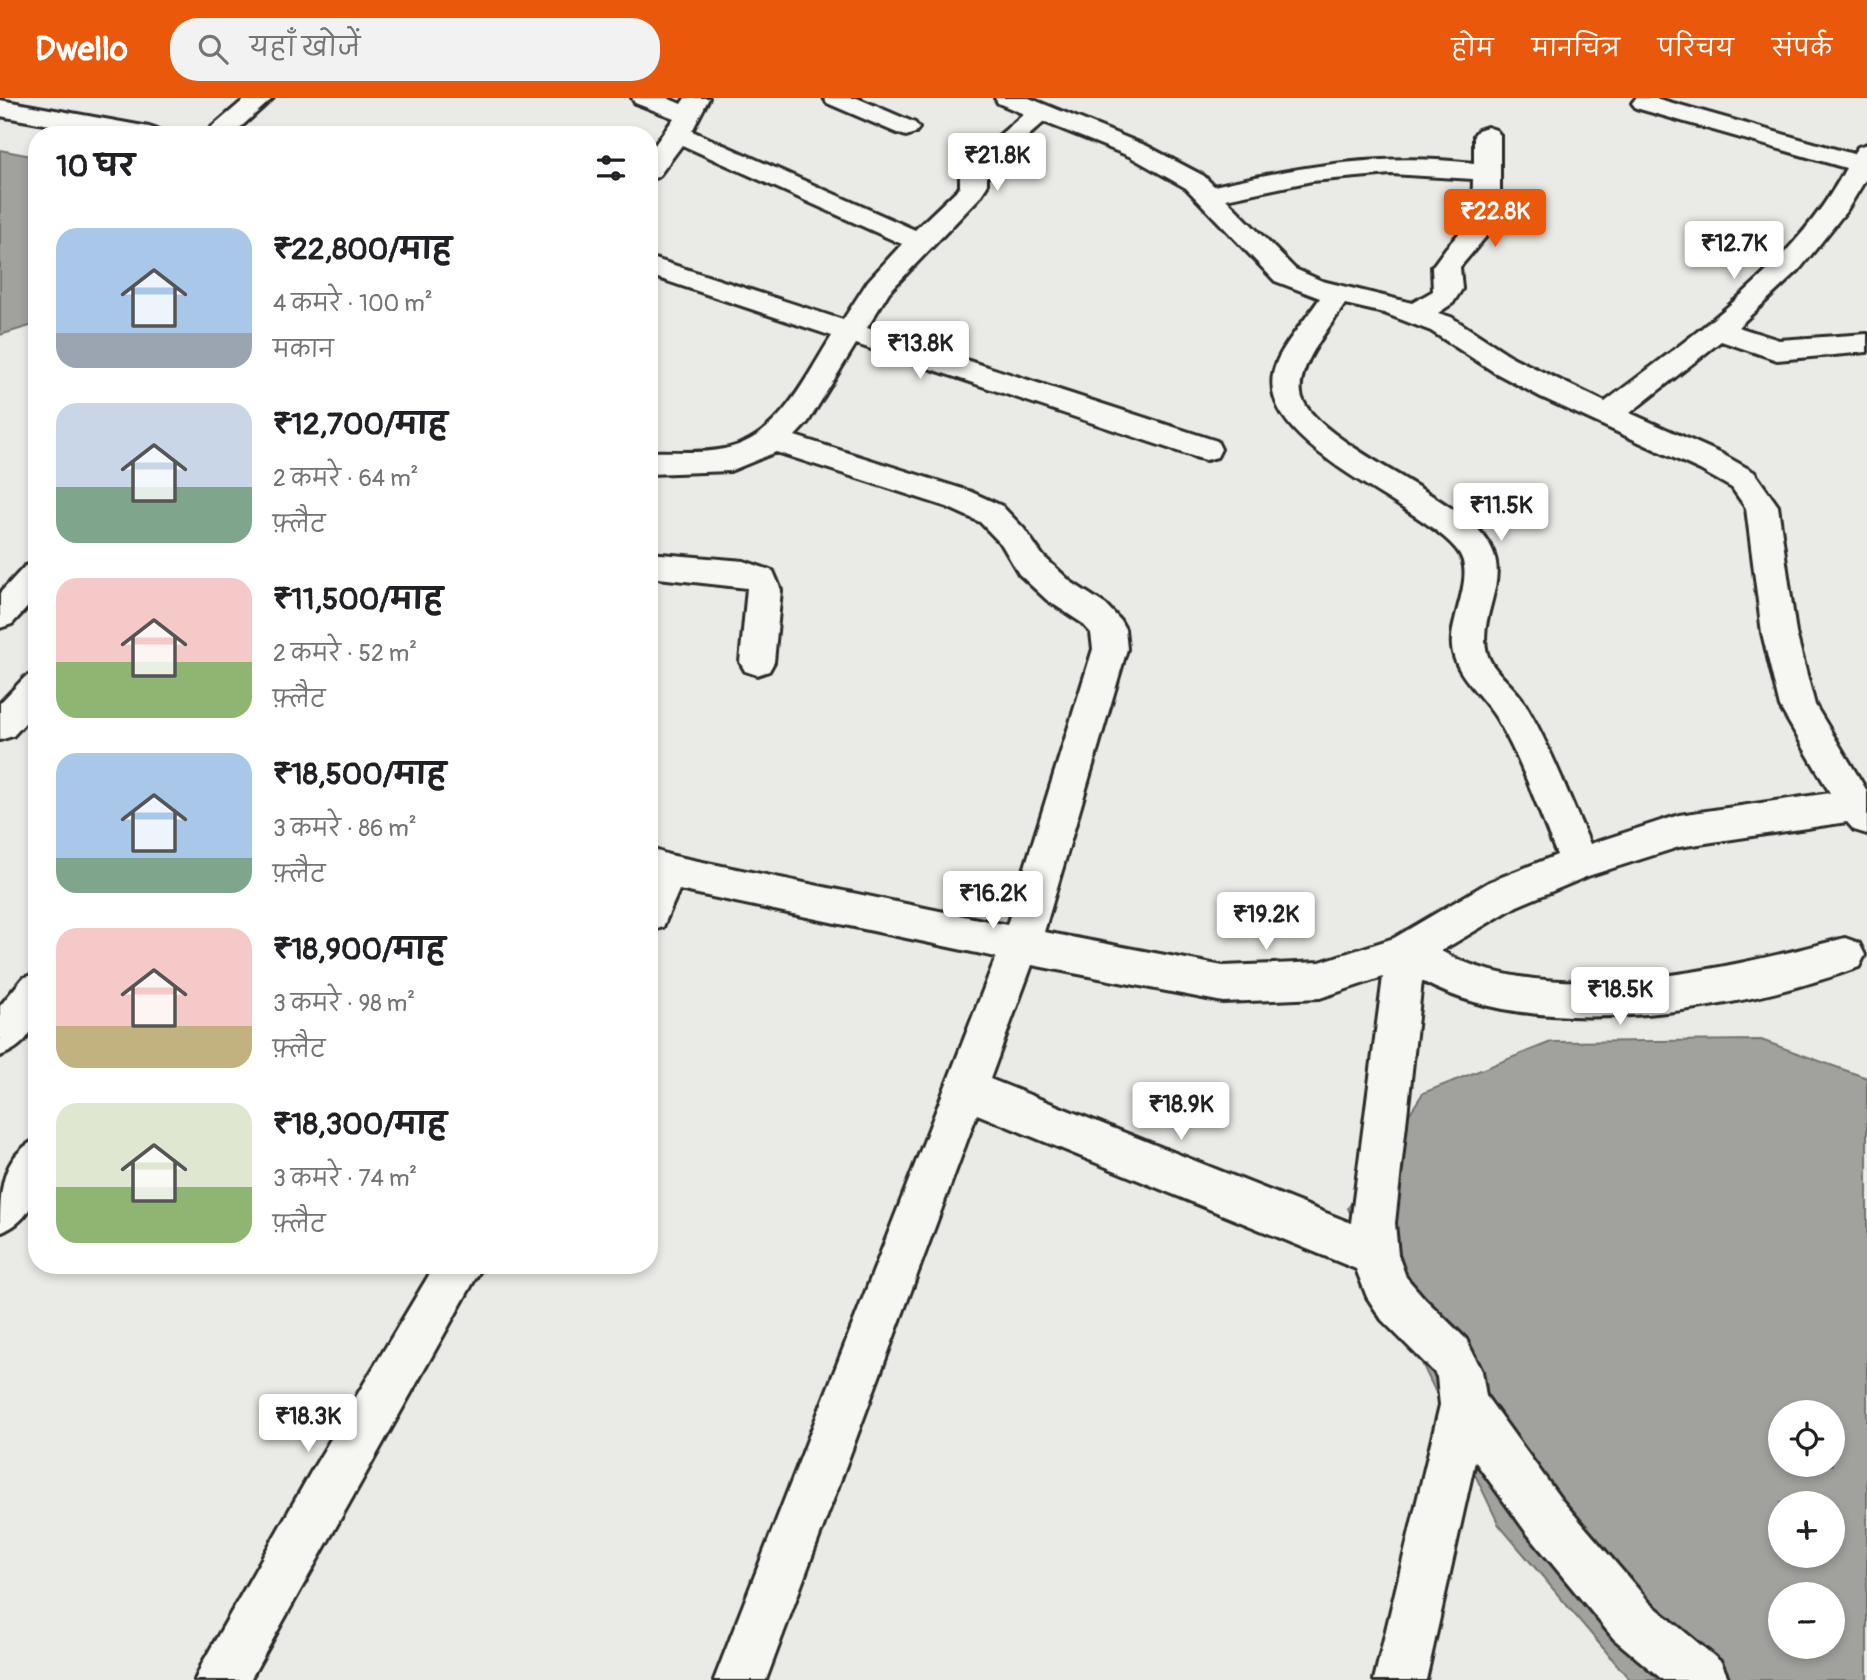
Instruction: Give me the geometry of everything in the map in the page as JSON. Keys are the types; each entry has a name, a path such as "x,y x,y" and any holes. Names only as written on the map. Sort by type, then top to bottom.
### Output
{"street":[{"path":"227,126 261,98"},
{"path":"644,98 688,116 919,242"},
{"path":"836,98 906,128"},
{"path":"658,870 1223,984 1320,980 1406,952 1503,894 1579,863 1679,831 1861,812 1798,707 1779,633 1762,506 1743,480 1711,461 1528,378 1441,324 1392,306 1314,288 1285,275 1195,182 1138,151 1007,98"},
{"path":"1609,414 1717,330 1780,274 1839,204 1865,161 1645,103"},
{"path":"0,108 99,126"},
{"path":"658,463 730,460 774,440 796,415 878,287 970,192 974,186 973,175 976,169 1041,112"},
{"path":"658,158 688,116"},
{"path":"1415,314 1443,297 1448,289 1444,271 1447,263 1479,231 1486,220 1487,135"},
{"path":"1209,195 1307,174 1362,167 1416,166 1487,173"},
{"path":"658,270 1206,449"},
{"path":"1337,294 1290,365 1286,395 1296,416 1318,436 1445,522 1471,543 1482,565 1479,592 1469,627 1470,653 1484,678 1508,707 1527,743 1579,863"},
{"path":"1717,330 1777,350 1867,343"},
{"path":"740,1680 1020,945 1110,649 1108,629 1094,614 1059,591 1031,565 1013,537 991,514 958,499 774,440"},
{"path":"658,566 744,573 761,580 764,590 757,662"},
{"path":"0,580 28,578"},
{"path":"0,615 28,585"},
{"path":"0,726 28,696"},
{"path":"1406,952 1463,981 1528,997 1596,998 1702,989 1775,975 1846,955"},
{"path":"1400,1680 1464,1405 1458,1369 1443,1347 1404,1313 1384,1285 1373,1254 1373,1223 1406,952"},
{"path":"0,1037 28,1002"},
{"path":"965,1089 1373,1254"},
{"path":"0,1211 28,1172"},
{"path":"221,1680 328,1489 456,1274"},
{"path":"1464,1405 1543,1515 1632,1620 1703,1680"}],"shaded area":[{"path":"0,150 28,155 28,327 0,335"},
{"path":"1761,1040 1867,1078 1867,1680 1630,1680 1499,1525 1348,1208 1423,1093 1551,1042"}]}
